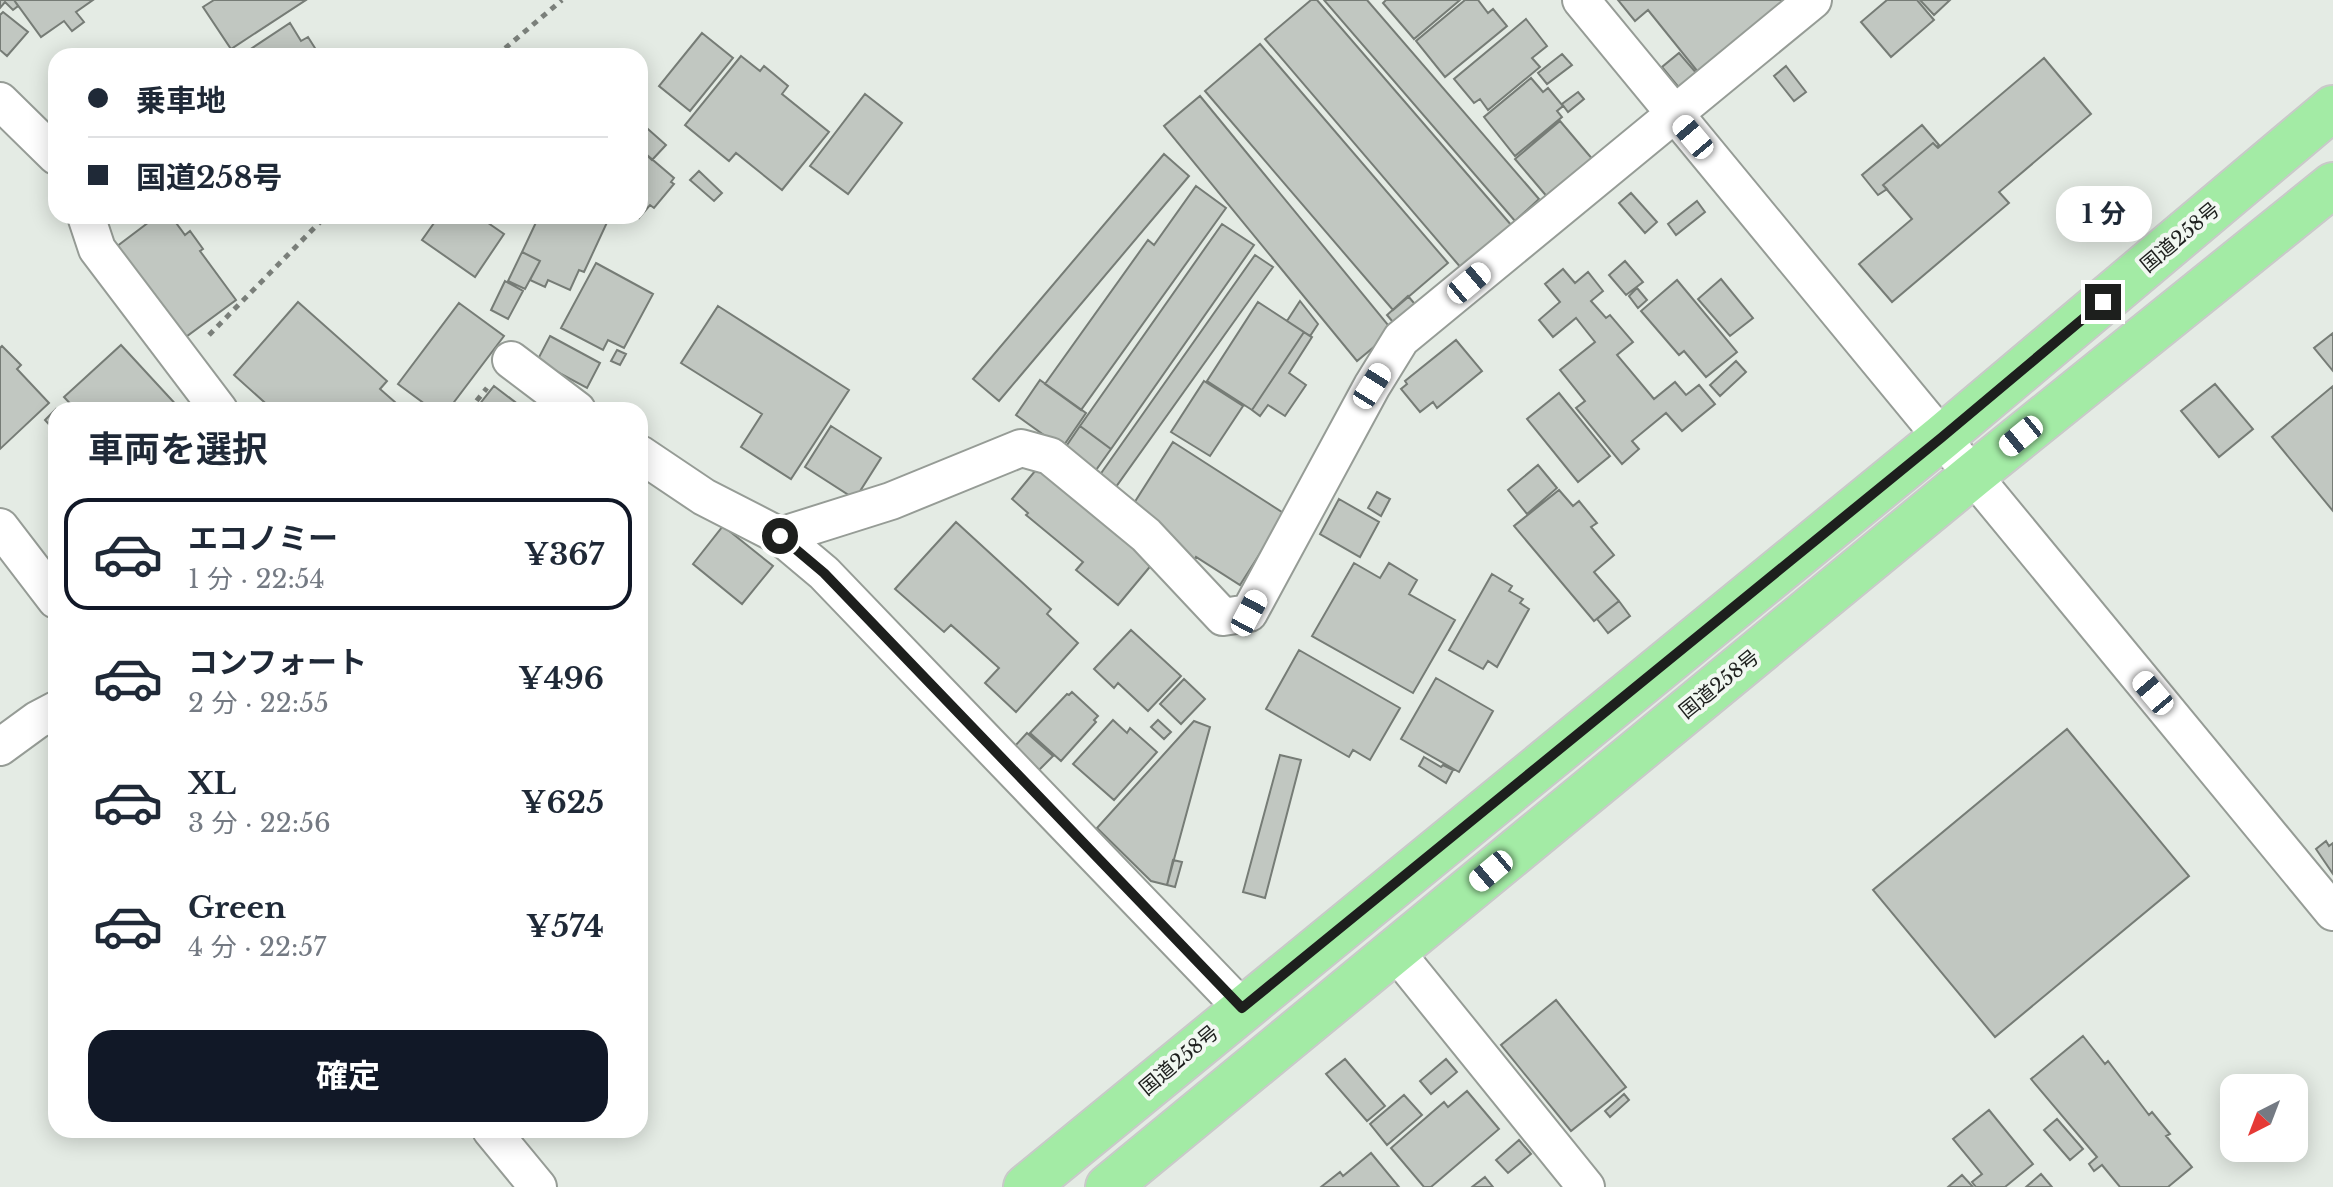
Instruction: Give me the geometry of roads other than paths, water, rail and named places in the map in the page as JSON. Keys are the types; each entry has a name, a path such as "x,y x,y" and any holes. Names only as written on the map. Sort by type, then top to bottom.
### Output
{"highway":[{"name":"国道258号","path":"1026,1187 1941,438 2333,108"},
{"name":"国道258号","path":"1108,1187 1973,475 2333,185"}],"street":[{"path":"1581,0 2333,912"},
{"path":"780,536 891,501 1021,448 1050,456 1146,535 1223,617 1249,613 1372,386 1401,339 1813,0"},
{"path":"0,101 48,148"},
{"path":"89,224 97,249 213,402"},
{"path":"511,360 566,402"},
{"path":"648,459 704,497 780,536 824,573 1242,1008"},
{"path":"0,527 48,590"},
{"path":"0,747 48,714"},
{"path":"1395,951 1586,1187"},
{"path":"498,1138 538,1187"}]}
